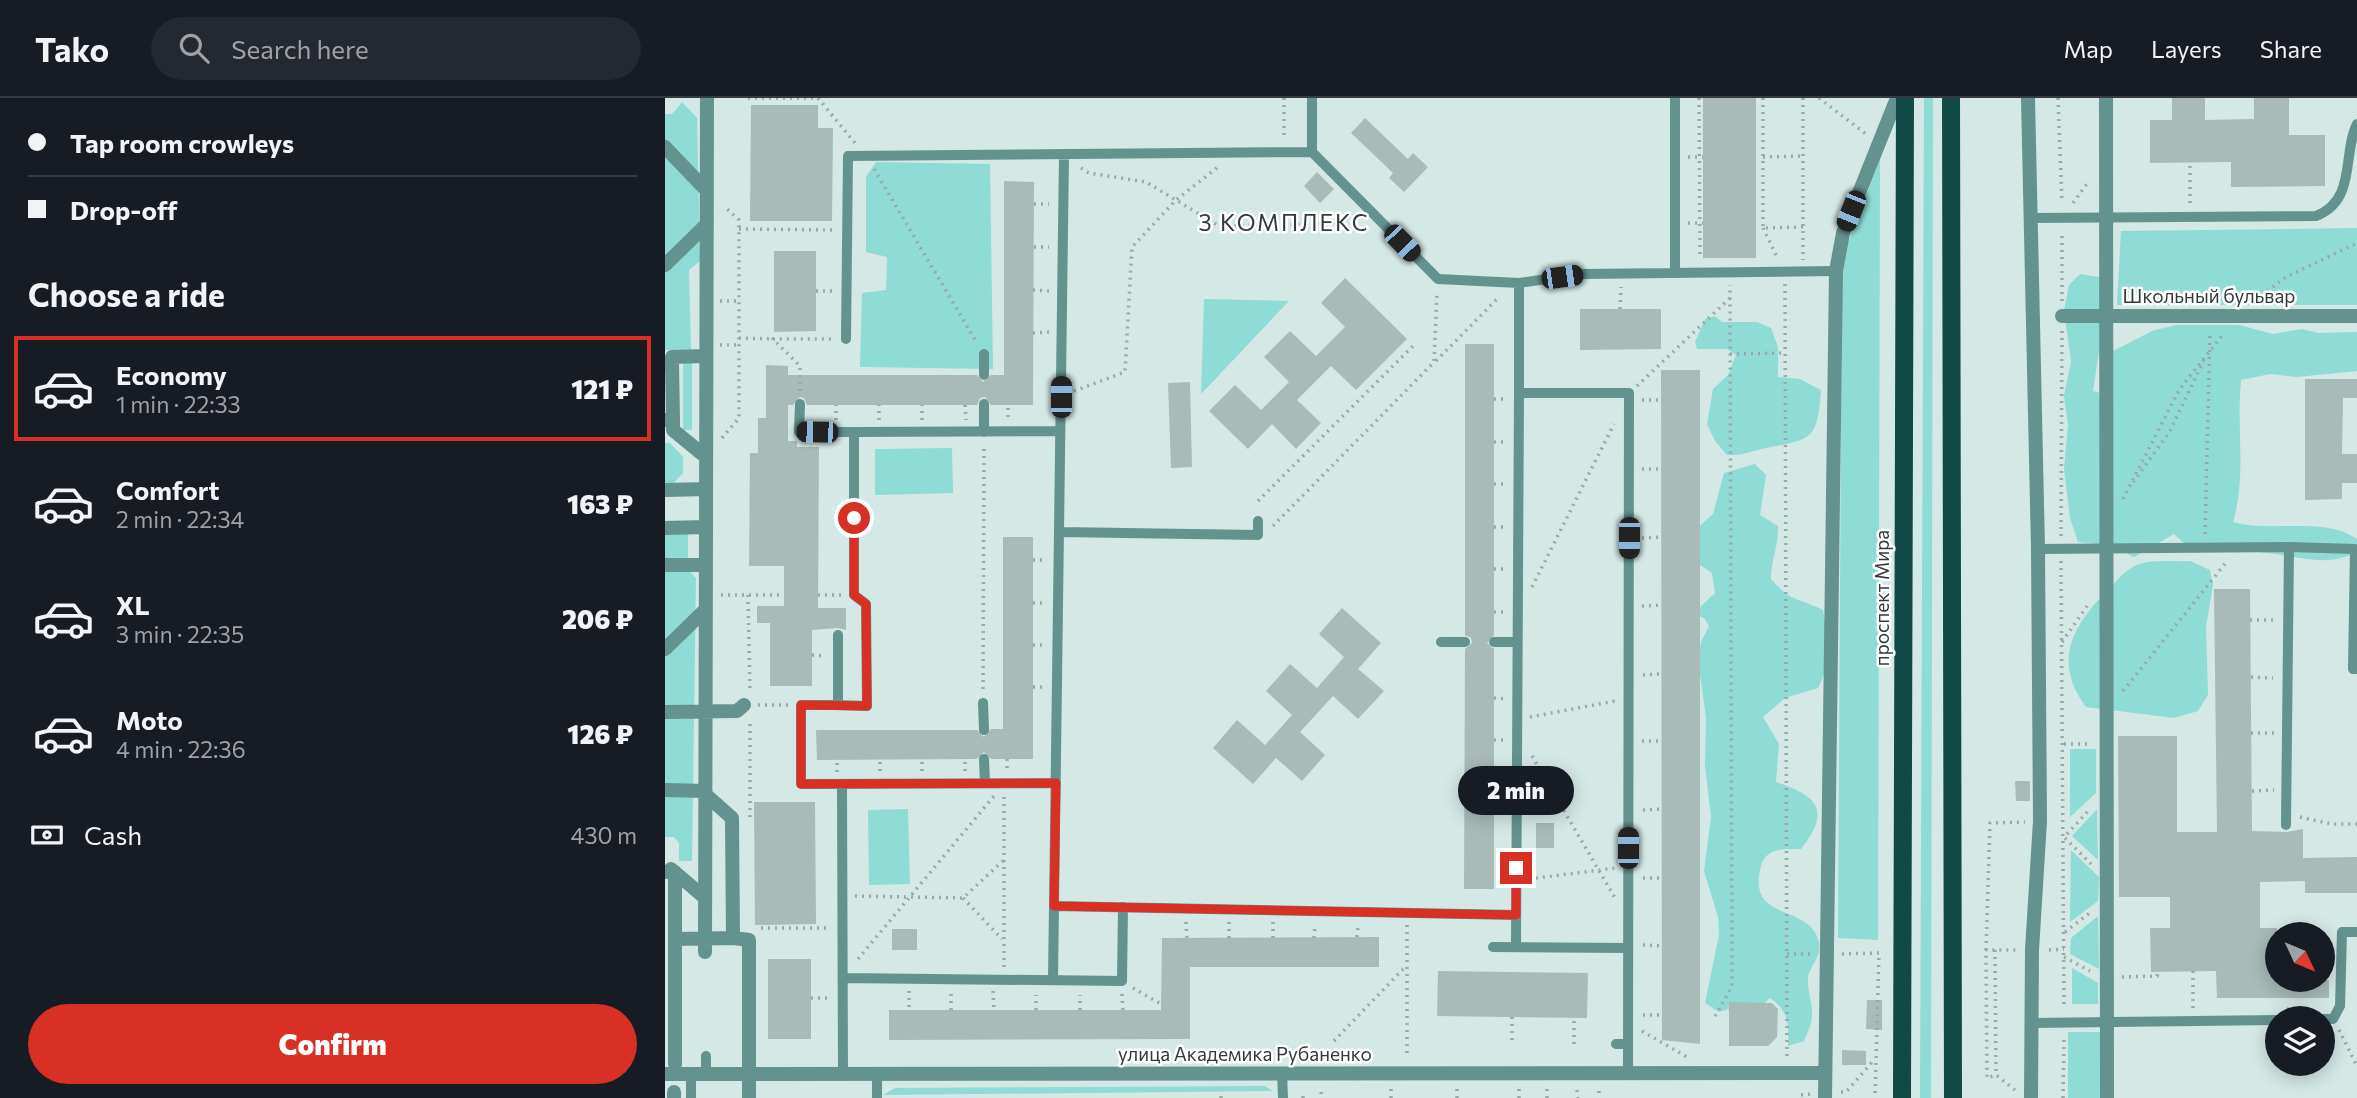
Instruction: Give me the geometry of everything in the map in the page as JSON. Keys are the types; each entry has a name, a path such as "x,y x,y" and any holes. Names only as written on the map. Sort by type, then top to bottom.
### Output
{"main road":[{"name":"проспект Мира","path":"1902,1098 1905,98"},
{"path":"1951,98 1953,1098"}],"street":[{"path":"704,945 708,98"},
{"path":"1832,1095 1824,1073 1836,271 1843,233 1896,98"},
{"path":"2028,98 2038,549 2040,821 2032,950 2031,1098"},
{"path":"2106,98 2107,1098"},
{"path":"665,148 707,191"},
{"path":"665,265 707,224"},
{"name":"Школьный бульвар","path":"2062,316 2357,316"},
{"path":"706,356 672,357 669,363 669,420 673,430 706,457"},
{"path":"665,490 706,489"},
{"path":"665,528 706,527"},
{"path":"665,565 705,565"},
{"path":"665,649 705,610"},
{"path":"665,712 737,711 747,705"},
{"path":"665,790 704,792 732,818 733,933"},
{"path":"668,869 704,897"},
{"path":"668,869 672,949 670,1069"},
{"path":"672,949 704,945 733,933 749,940 749,1098"},
{"name":"улица Академика Рубаненко","path":"670,1069 699,1074 1282,1073 1414,1069 1824,1073"}],"lane":[{"path":"1312,98 1313,152 1438,279 1519,283 1583,274 1836,271"},
{"path":"1675,98 1675,274"},
{"path":"2029,218 2316,216 2331,212 2343,204 2355,175 2357,124"},
{"path":"846,339 848,156 1313,152"},
{"path":"1053,980 1064,155"},
{"path":"1516,947 1519,283"},
{"path":"984,354 984,375"},
{"path":"1518,393 1629,393 1627,1073"},
{"path":"800,404 799,432 1060,431"},
{"path":"984,404 984,432"},
{"path":"854,432 854,595 866,604 867,706 801,705 801,784 1056,783"},
{"path":"1059,532 1113,535 1258,535 1258,521"},
{"path":"2286,820 2288,547"},
{"path":"2038,549 2355,549 2354,669 2357,669"},
{"path":"838,635 838,705"},
{"path":"1441,642 1465,642"},
{"path":"1494,642 1517,642"},
{"path":"983,703 984,730"},
{"path":"984,759 985,783"},
{"path":"842,784 843,1074"},
{"path":"1054,906 1516,915"},
{"path":"843,978 1122,981 1123,907"},
{"path":"2335,1011 2340,1006 2342,932 2357,932"},
{"path":"1493,947 1628,946"},
{"path":"2032,1023 2265,1020"},
{"path":"1616,1044 1627,1044"},
{"path":"691,1098 706,1056"},
{"path":"1282,1073 1283,1098"},
{"path":"877,1074 877,1098"}],"path":[{"path":"748,98 818,99 866,156 984,354"},
{"path":"1283,98 1284,152"},
{"path":"1699,98 1700,257"},
{"path":"1763,98 1763,228 1785,272 1787,1059 1801,1098"},
{"path":"1803,98 1803,262"},
{"path":"1819,98 1878,143"},
{"path":"2058,98 2062,217 2061,644 2065,837 2063,1098"},
{"path":"1061,397 1125,372 1132,247 1176,200 1236,153"},
{"path":"1064,155 1089,173 1146,182 1219,226 1341,223"},
{"path":"1763,157 1803,156"},
{"path":"2062,217 2106,160"},
{"path":"2190,163 2190,216"},
{"path":"706,457 739,418 739,220 707,191"},
{"path":"1763,228 1803,227"},
{"path":"739,229 847,230"},
{"path":"2123,500 2179,390 2210,348 2239,316 2286,277 2357,243"},
{"path":"1621,273 1621,309"},
{"path":"1715,1016 1732,987 1730,273"},
{"path":"1434,362 1438,279"},
{"path":"1258,535 1264,536 1498,297 1519,297"},
{"path":"1518,616 1629,393 1730,298"},
{"path":"2205,548 2210,316"},
{"path":"739,338 846,339"},
{"path":"773,339 800,366 800,404"},
{"path":"1258,501 1413,346"},
{"path":"2129,488 2169,433 2210,348"},
{"path":"1730,354 1785,353"},
{"path":"983,703 984,432"},
{"path":"1629,538 1661,537"},
{"path":"2105,714 2238,548"},
{"path":"2061,644 2105,581"},
{"path":"705,595 784,595"},
{"path":"748,595 747,705 801,705"},
{"path":"818,595 854,595"},
{"path":"748,610 757,610"},
{"path":"2250,620 2288,620"},
{"path":"1628,675 1661,674"},
{"path":"2251,677 2287,678"},
{"path":"1628,699 1517,724 1628,919"},
{"path":"750,720 750,821"},
{"path":"2251,733 2287,733"},
{"path":"1628,741 1661,741"},
{"path":"2064,744 2105,744"},
{"path":"1004,783 1004,980"},
{"path":"843,978 1004,783"},
{"path":"2252,790 2286,790"},
{"path":"2065,837 2105,792"},
{"path":"1628,810 1661,809"},
{"path":"2286,820 2357,824"},
{"path":"1986,950 1990,822 2040,821"},
{"path":"2065,837 2105,878"},
{"path":"842,896 963,898 1004,860"},
{"path":"1516,881 1628,866"},
{"path":"1628,878 1662,878"},
{"path":"963,898 1004,940"},
{"path":"2065,932 2105,901"},
{"path":"1407,913 1407,966 1414,1069"},
{"path":"733,933 842,928"},
{"path":"1628,946 1662,946"},
{"path":"1995,950 1996,1075"},
{"path":"2064,957 2106,979 2157,976 2158,972"},
{"path":"1875,1098 1879,962"},
{"path":"1987,964 1987,1078 1996,1075"},
{"path":"1334,1041 1407,966"},
{"path":"2193,971 2193,1011"},
{"path":"1122,981 1161,1004"},
{"path":"1628,1019 1662,1015"},
{"path":"1511,1017 1512,1044"},
{"path":"1574,1017 1574,1044"},
{"path":"1628,1019 1714,1073"},
{"path":"2335,1030 2357,1066"},
{"path":"1832,1095 1846,1091 1877,1058"},
{"path":"1996,1075 2025,1098"},
{"path":"1391,1087 1391,1098"},
{"path":"1457,1087 1457,1098"},
{"path":"1519,1089 1519,1098"},
{"path":"1547,1089 1548,1098"},
{"path":"1577,1090 1578,1098"},
{"path":"1599,1090 1599,1098"}],"shaded area":[{"path":"1924,98 1933,98 1931,1098 1920,1098"},
{"path":"682,102 697,118 700,261 689,270 691,350 665,350 665,114 672,114"},
{"path":"1880,159 1878,940 1838,938 1842,258"},
{"path":"876,162 990,164 993,369 860,367 862,293 886,290 887,257 866,252 866,177"},
{"path":"2357,228 2357,305 2117,305 2121,231"},
{"path":"2080,274 2099,277 2105,312 2093,391 2100,393 2105,385 2113,351 2152,331 2176,325 2239,325 2273,334 2302,329 2318,333 2357,332 2357,371 2297,377 2270,374 2241,380 2239,487 2233,522 2330,528 2357,539 2357,552 2346,557 2312,560 2248,551 2190,549 2174,534 2134,557 2110,545 2078,542 2070,518 2064,469 2068,425 2064,396 2071,361 2064,311 2069,285"},
{"path":"1204,299 1289,301 1201,394"},
{"path":"1715,316 1722,322 1757,322 1771,328 1778,347 1778,377 1800,379 1821,390 1817,419 1810,434 1794,442 1732,455 1727,455 1715,441 1707,424 1713,389 1728,375 1736,355 1727,349 1697,349 1695,342 1705,319"},
{"path":"683,363 692,363 692,430 683,430"},
{"path":"665,443 670,443 683,457 683,473 673,484 665,484"},
{"path":"952,448 953,493 875,495 875,449"},
{"path":"1755,464 1766,475 1760,515 1778,526 1771,579 1790,596 1823,610 1827,640 1825,670 1818,688 1785,698 1763,717 1779,744 1776,782 1811,799 1818,815 1810,836 1801,849 1772,852 1763,860 1761,866 1759,884 1762,897 1770,905 1804,921 1813,930 1820,946 1808,978 1812,1010 1810,1025 1804,1041 1788,1046 1787,1019 1781,1008 1770,998 1757,1010 1732,1008 1719,1012 1705,1003 1719,935 1718,917 1704,871 1711,817 1705,766 1706,718 1698,659 1701,642 1709,626 1704,618 1699,616 1701,606 1715,593 1712,573 1697,563 1695,530 1713,514 1724,473"},
{"path":"665,534 688,534 688,561 665,561"},
{"path":"2190,561 2210,570 2213,585 2206,627 2208,695 2198,711 2174,718 2086,707 2076,691 2069,662 2070,648 2082,620 2110,587 2131,568 2152,562"},
{"path":"665,570 688,570 696,578 692,861 679,861 679,843 674,837 665,837"},
{"path":"2070,749 2096,749 2096,793 2070,817"},
{"path":"908,809 910,884 869,885 868,810"},
{"path":"2097,809 2098,860 2072,836"},
{"path":"2071,850 2099,877 2098,901 2070,922"},
{"path":"2098,916 2099,969 2070,954 2071,938"},
{"path":"2072,968 2098,983 2098,1004 2072,1004"},
{"path":"2068,1032 2100,1032 2101,1098 2068,1098"},
{"path":"1265,1086 1273,1091 883,1095 895,1088"}],"building":[{"path":"1703,98 1756,98 1756,258 1703,258"},
{"path":"2172,98 2205,98 2205,120 2254,119 2254,98 2289,98 2289,135 2325,135 2325,186 2231,187 2231,162 2150,163 2150,120 2172,120"},
{"path":"751,105 818,105 818,128 833,128 832,221 750,221"},
{"path":"1365,118 1408,159 1413,153 1428,167 1404,192 1389,178 1393,173 1351,133"},
{"path":"1317,172 1334,189 1320,203 1304,186"},
{"path":"1004,181 1034,182 1033,405 991,405 985,397 980,398 977,405 807,405 804,398 800,397 793,405 788,405 788,441 797,441 797,447 819,447 818,608 846,608 846,630 812,630 812,686 770,686 770,623 757,623 757,606 784,606 784,566 749,566 750,453 758,453 758,418 766,418 766,365 788,366 788,375 977,375 983,382 991,375 1004,375"},
{"path":"774,251 816,251 816,331 774,332"},
{"path":"1345,278 1407,339 1356,390 1331,366 1297,400 1321,423 1296,449 1272,424 1248,449 1209,411 1235,385 1261,410 1289,382 1264,357 1290,331 1316,356 1345,327 1321,303"},
{"path":"1580,309 1661,309 1661,349 1580,350"},
{"path":"1465,344 1494,344 1494,635 1487,643 1494,649 1494,889 1464,889 1465,649 1472,643 1471,638 1465,635"},
{"path":"1661,370 1700,370 1700,1044 1662,1040"},
{"path":"2305,379 2357,379 2357,398 2343,398 2342,454 2357,454 2357,483 2342,483 2342,499 2305,500"},
{"path":"1190,382 1192,467 1171,468 1168,383"},
{"path":"1003,537 1033,537 1033,759 991,759 984,752 977,759 817,760 816,730 977,730 984,737 991,729 1003,729"},
{"path":"2214,589 2250,589 2252,831 2287,832 2303,829 2303,858 2357,857 2357,893 2305,893 2305,881 2260,882 2260,928 2265,928 2265,992 2329,992 2329,998 2217,998 2216,971 2151,972 2150,928 2170,928 2170,897 2119,897 2118,736 2177,736 2177,832 2217,832"},
{"path":"1342,608 1381,643 1358,669 1384,691 1358,719 1333,696 1300,732 1325,755 1302,781 1276,758 1253,784 1213,748 1237,720 1265,745 1292,715 1266,691 1290,664 1317,688 1344,657 1319,634"},
{"path":"2015,781 2030,781 2030,801 2016,801"},
{"path":"754,802 815,802 816,924 755,925"},
{"path":"1536,823 1554,823 1554,848 1536,848"},
{"path":"892,929 917,929 917,950 892,950"},
{"path":"1379,937 1379,967 1190,967 1190,1039 889,1040 889,1010 1161,1010 1162,938"},
{"path":"768,959 811,959 811,1039 768,1039"},
{"path":"1438,971 1588,973 1587,1018 1437,1016"},
{"path":"1867,1000 1882,1000 1882,1030 1866,1029"},
{"path":"1729,1002 1772,1003 1778,1009 1777,1037 1768,1046 1729,1046"},
{"path":"1842,1050 1866,1051 1866,1065 1842,1065"}],"district":[{"name":"3 КОМПЛЕКС","path":"1284,223"}],"route":[{"path":"854,518 854,595 866,604 867,706 801,705 801,784 1056,783 1054,906 1516,915 1516,868"}]}
